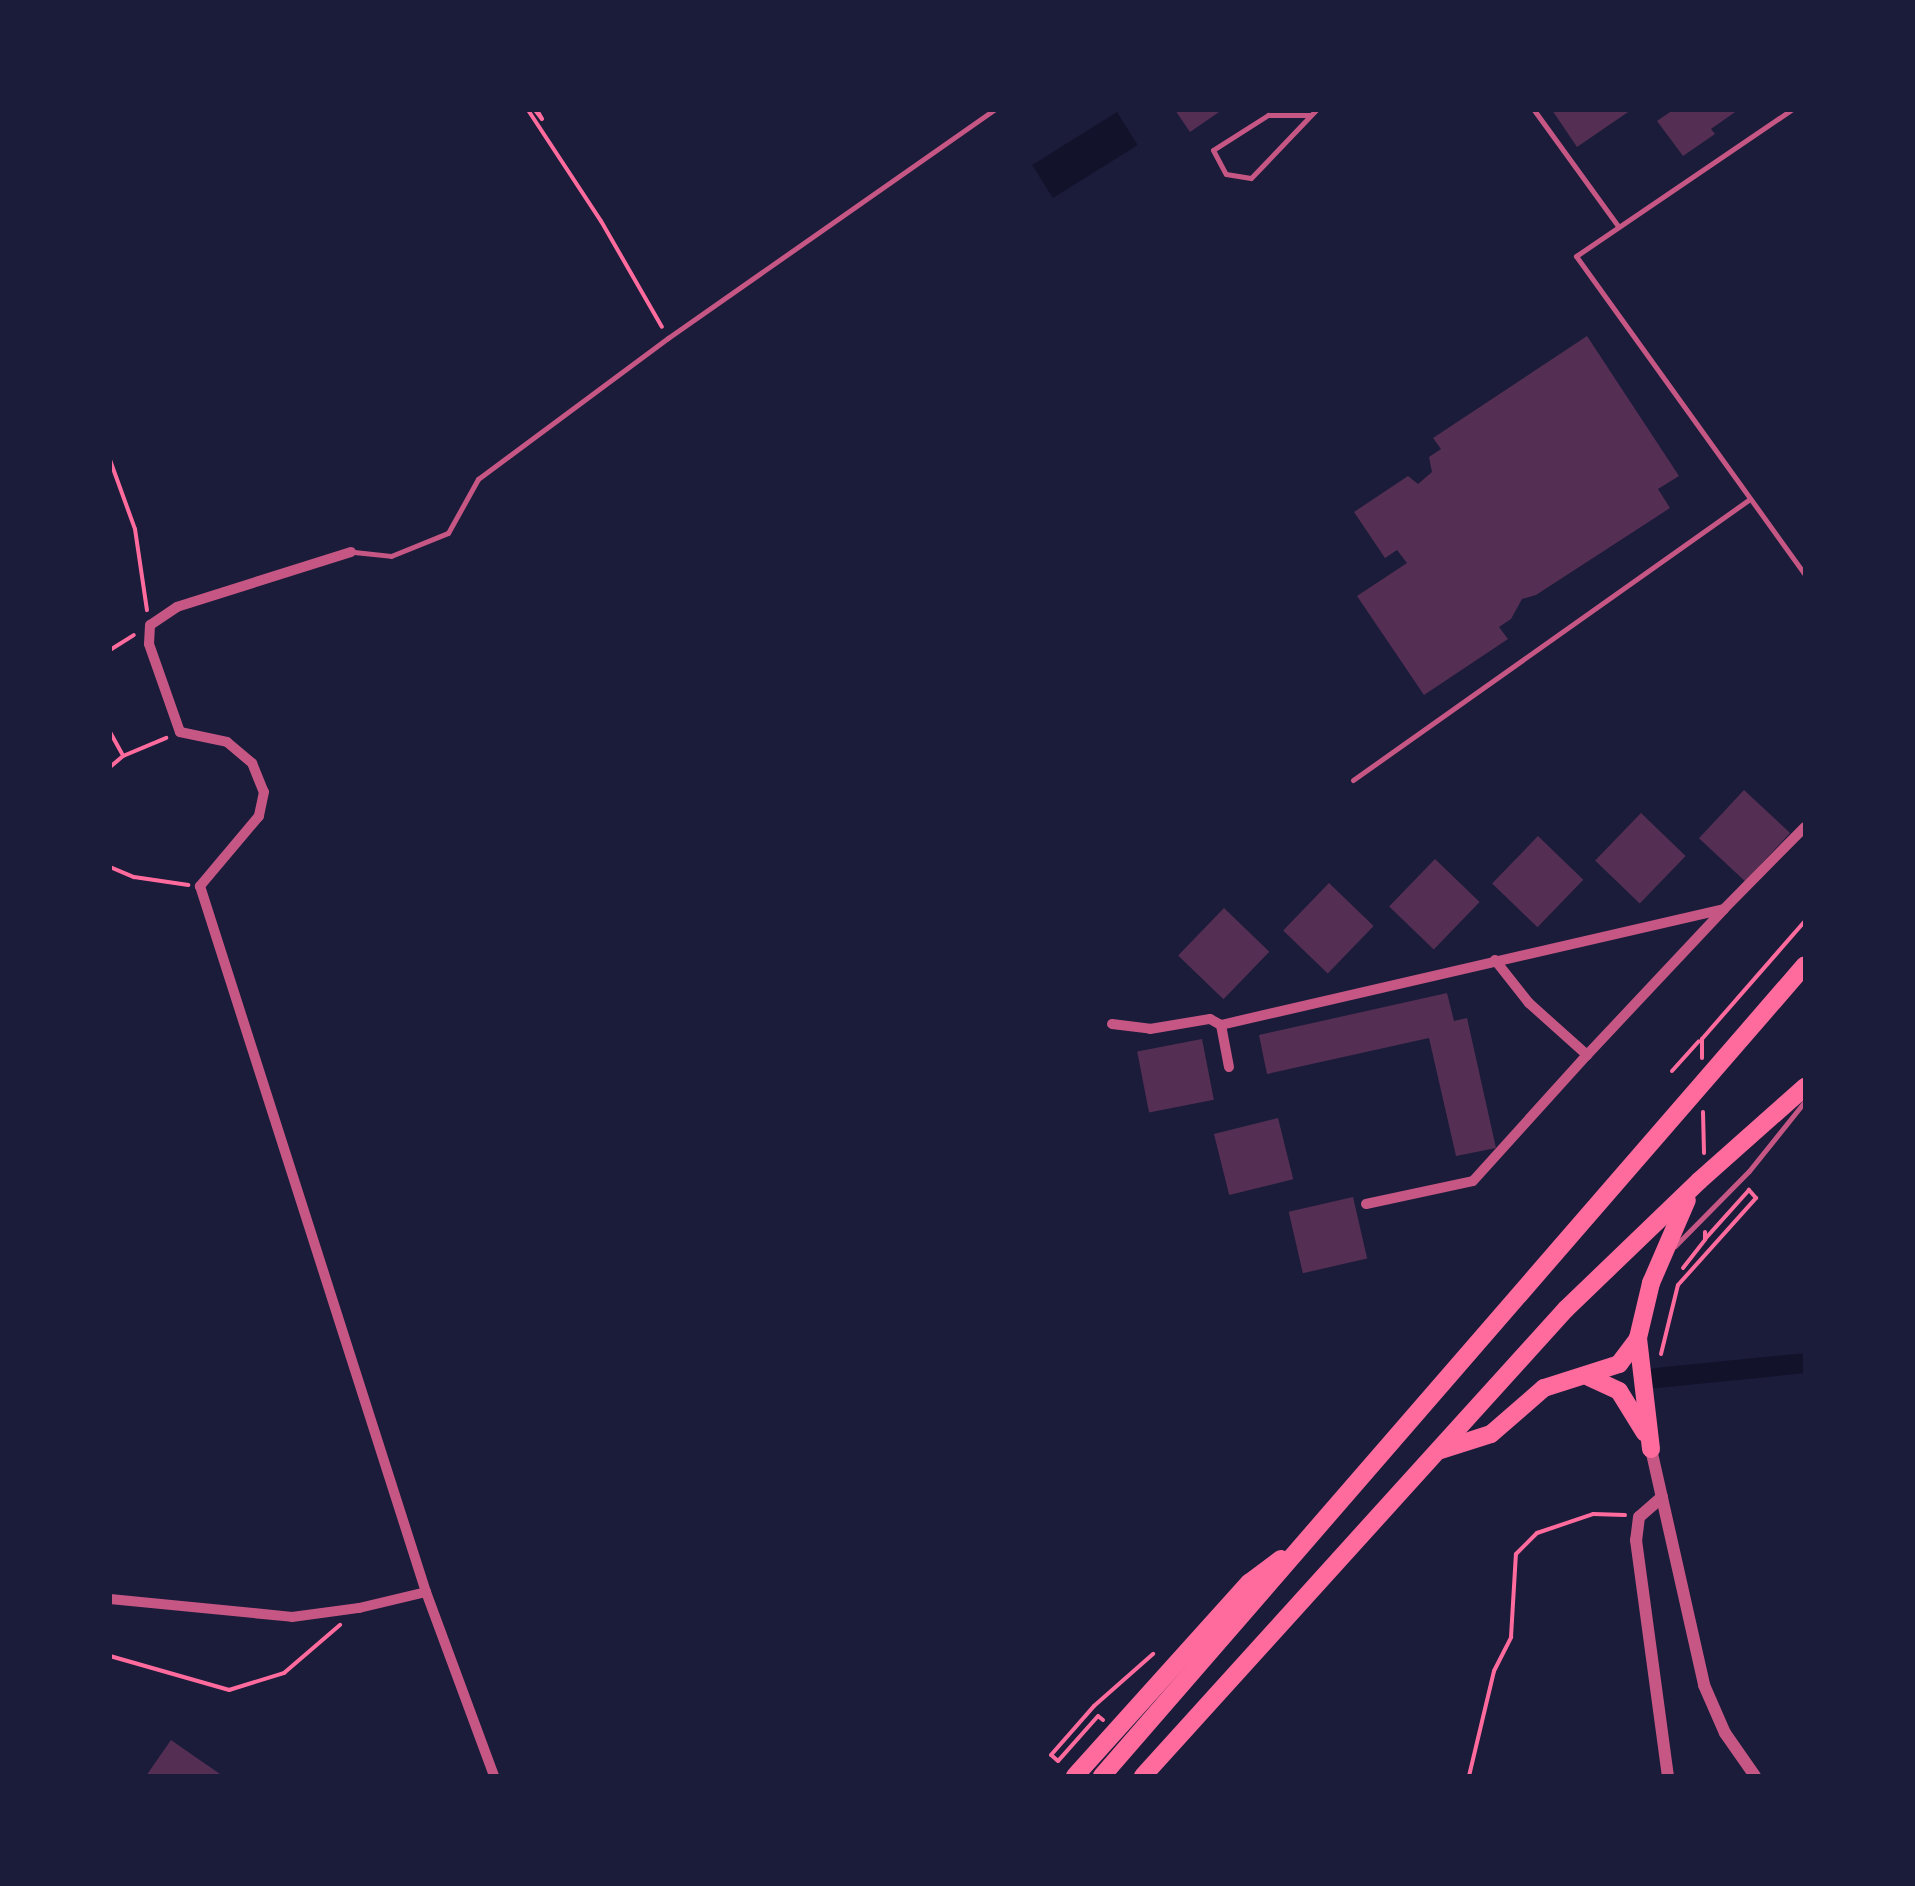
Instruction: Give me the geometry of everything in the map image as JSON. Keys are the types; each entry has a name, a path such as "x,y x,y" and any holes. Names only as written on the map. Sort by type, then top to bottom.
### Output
{"highway":[{"path":"1102,1776 1805,965"},
{"path":"1143,1776 1566,1309 1699,1181 1805,1087"},
{"path":"1588,1377 1620,1364 1638,1338 1658,1262 1699,1181"},
{"path":"1638,1338 1651,1449"},
{"path":"1437,1451 1491,1434 1544,1388 1568,1378 1588,1377 1606,1382 1628,1401 1651,1449"},
{"path":"1075,1776 1249,1583 1308,1539"}],"street":[{"path":"350,552 178,606 150,625 150,644 180,732 227,742 252,763 264,792 260,816 200,886 426,1592 494,1776"},
{"path":"1366,1204 1473,1180 1805,826"},
{"path":"1112,1024 1150,1028 1210,1019 1221,1025 1724,908"},
{"path":"1495,960 1529,1003 1587,1056"},
{"path":"1221,1025 1229,1067"},
{"path":"1651,1449 1704,1685 1725,1733 1755,1776"},
{"path":"1662,1497 1638,1517 1636,1540 1668,1776"},
{"path":"110,1599 292,1617 360,1608 426,1592"}],"lane":[{"path":"350,552 391,556 448,534 478,479 668,338 994,110"},
{"path":"1534,110 1618,226"},
{"path":"1791,110 1576,256 1805,575"},
{"path":"1312,112 1251,178 1226,174 1213,150 1268,115 1312,112"},
{"path":"1354,780 1750,499"},
{"path":"1658,1262 1749,1172 1805,1101"}],"path":[{"path":"533,110 668,338"},
{"path":"110,460 135,529 150,625 110,650"},
{"path":"110,732 124,756"},
{"path":"110,768 124,756 180,732"},
{"path":"110,867 134,877 200,886"},
{"path":"1672,1072 1702,1039"},
{"path":"1683,1268 1705,1239"},
{"path":"1470,1776 1494,1671 1512,1637 1516,1554 1538,1533 1592,1514 1638,1517"},
{"path":"110,1656 229,1690 284,1673 360,1608"}],"shaded area":[{"path":"1117,112 1138,145 1053,198 1032,165"}],"building":[{"path":"1175,110 1222,110 1190,132"},
{"path":"1552,110 1631,110 1577,147"},
{"path":"1673,110 1738,110 1711,129 1715,134 1683,156 1657,121"},
{"path":"1587,336 1679,476 1658,489 1670,508 1536,595 1522,599 1511,619 1499,627 1508,639 1424,695 1357,596 1407,563 1397,550 1385,558 1354,512 1408,476 1418,484 1432,472 1429,457 1441,449 1433,438"},
{"path":"1744,790 1790,833 1745,881 1699,838"},
{"path":"1641,813 1686,856 1640,904 1595,860"},
{"path":"1538,836 1583,880 1537,927 1492,883"},
{"path":"1435,859 1480,902 1434,950 1389,906"},
{"path":"1329,883 1374,926 1328,974 1283,930"},
{"path":"1224,908 1269,952 1223,999 1178,955"},
{"path":"1447,993 1454,1021 1467,1018 1496,1148 1456,1156 1429,1038 1267,1074 1259,1035"},
{"path":"1202,1039 1214,1100 1149,1112 1137,1052"},
{"path":"1278,1118 1293,1179 1229,1195 1214,1134"},
{"path":"1353,1197 1367,1258 1303,1273 1289,1212"},
{"path":"171,1740 204,1763 223,1776 146,1776"}],"waterway":[{"path":"1656,1378 1805,1363"}]}
